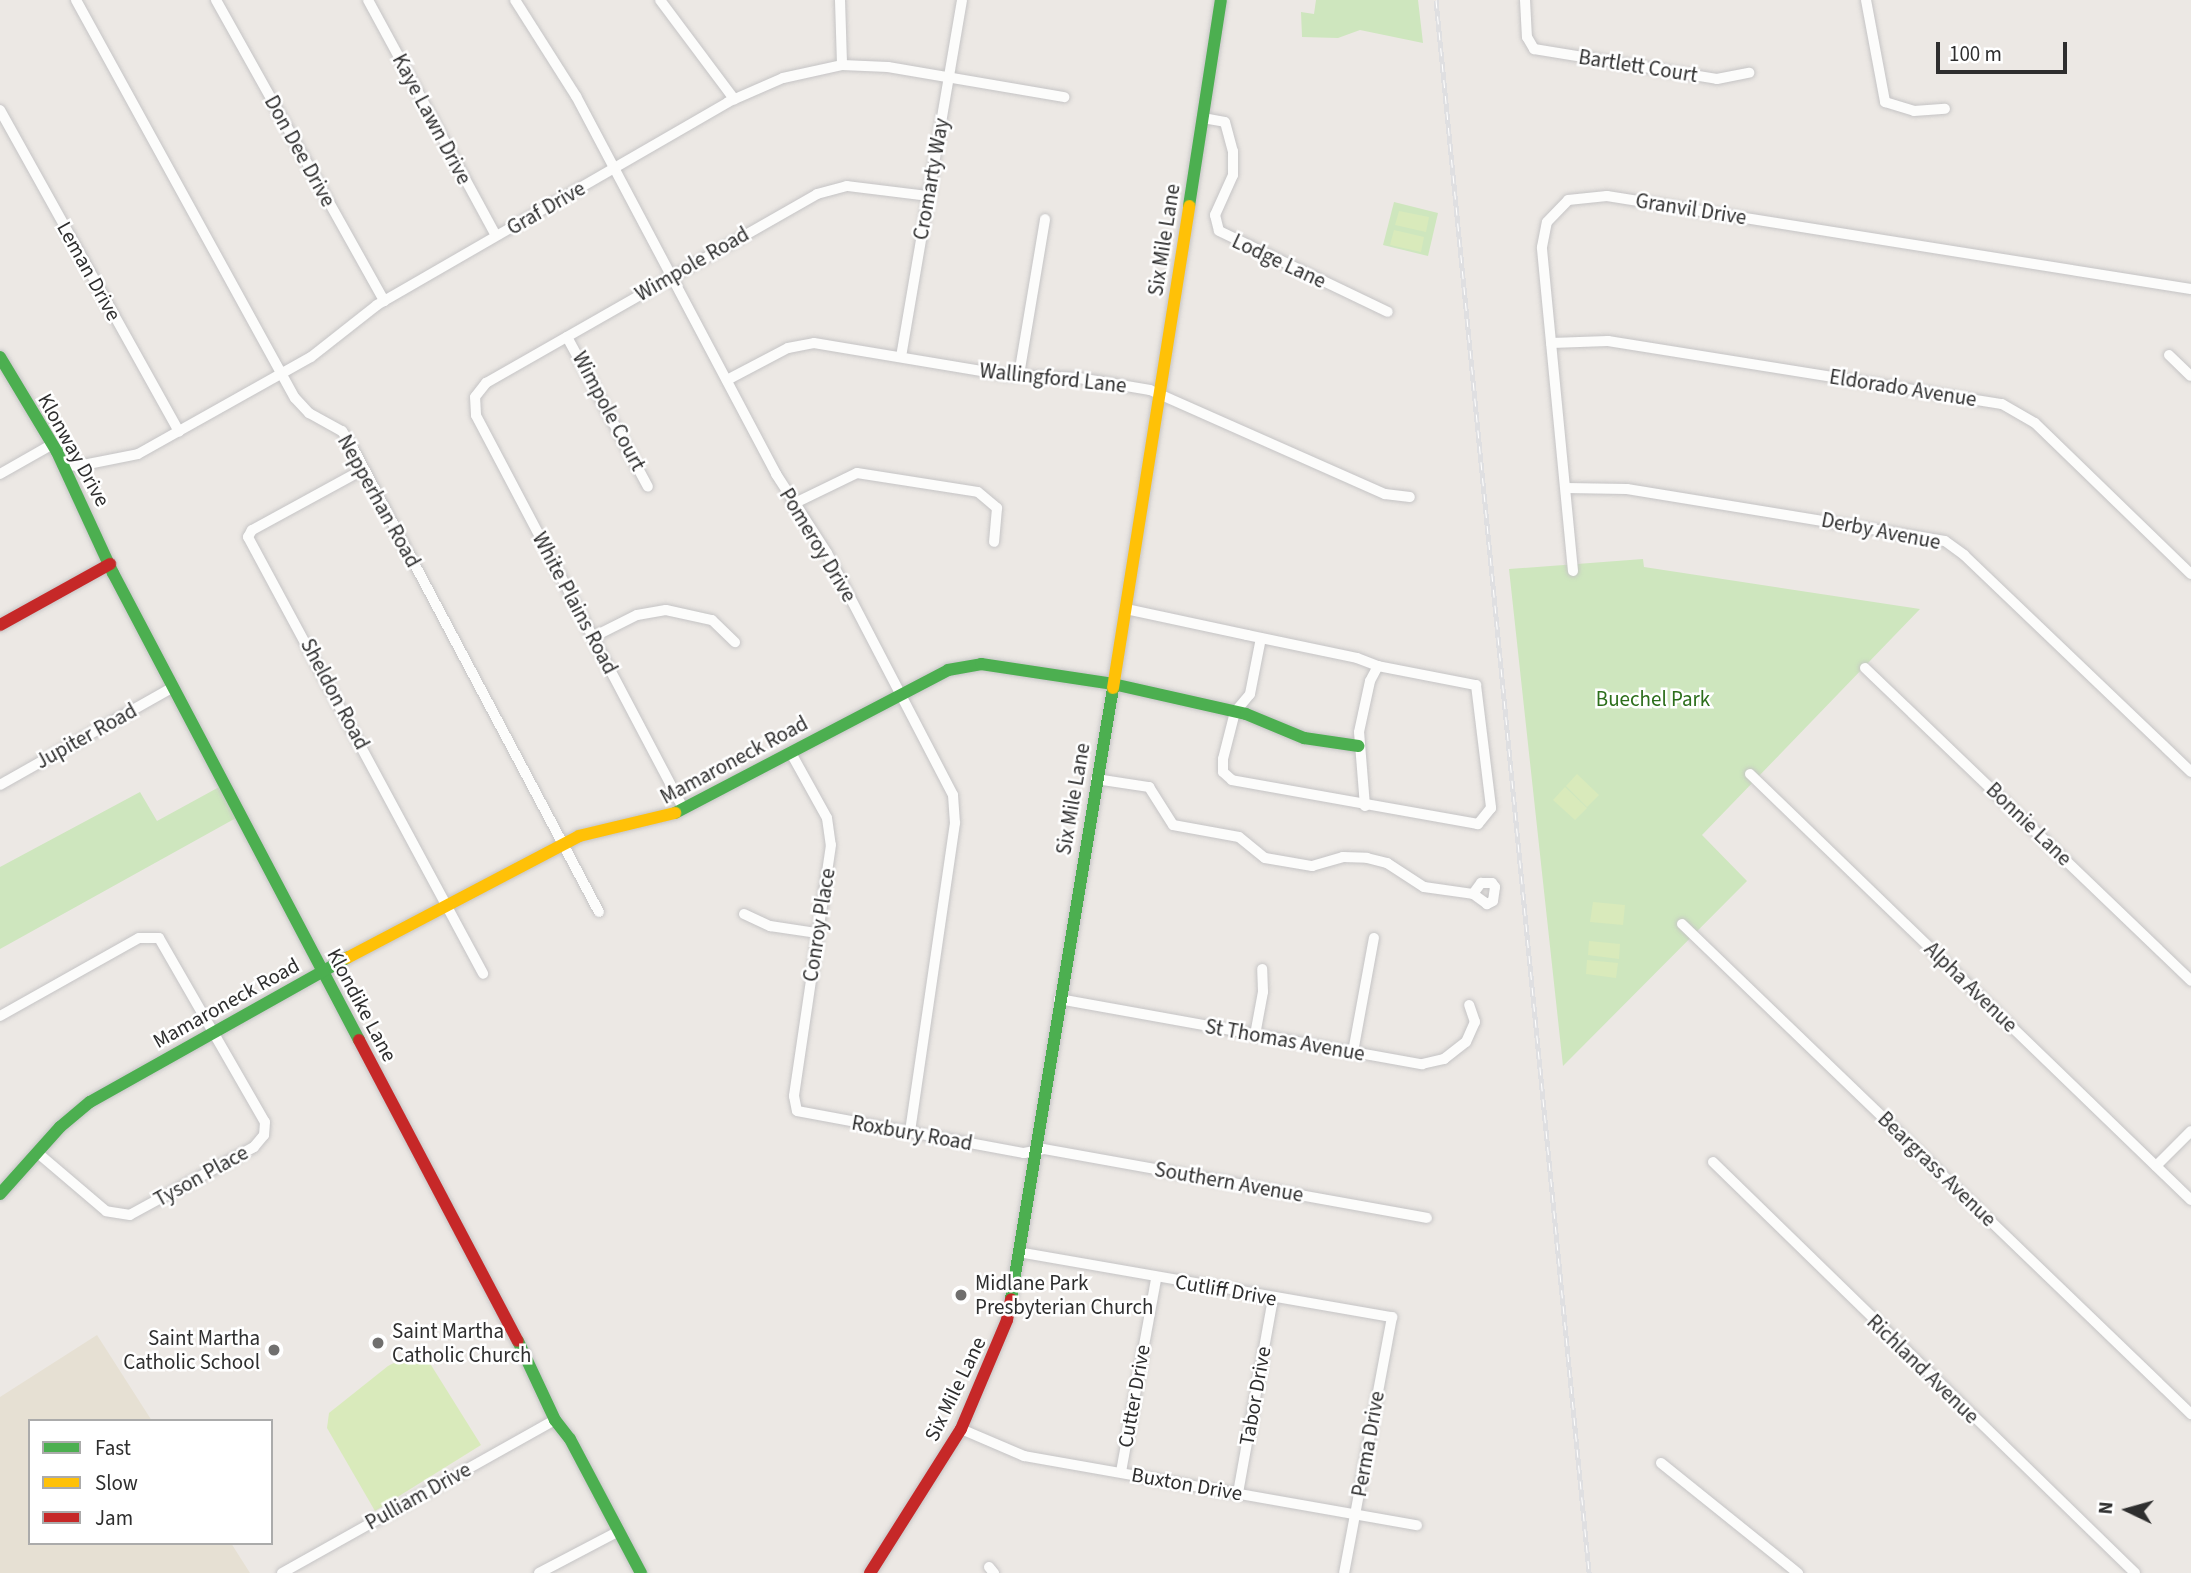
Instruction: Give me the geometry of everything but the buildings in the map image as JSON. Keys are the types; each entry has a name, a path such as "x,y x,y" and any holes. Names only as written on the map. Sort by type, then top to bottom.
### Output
{"street":[{"name":"Nepperhan Road","path":"76,0 304,409 347,436 598,912"},
{"name":"Don Dee Drive","path":"216,0 384,301"},
{"name":"Kaye Lawn Drive","path":"368,0 496,236"},
{"name":"Pomeroy Drive","path":"515,0 615,169 793,504 827,554 947,781 956,817 910,1131"},
{"path":"660,0 734,99"},
{"path":"840,0 842,65"},
{"name":"Cromarty Way","path":"901,357 962,0"},
{"name":"Six Mile Lane","path":"870,1573 961,1429 999,1345 1018,1252 1032,1151 1126,609 1221,0"},
{"name":"Bartlett Court","path":"1525,0 1530,43 1540,50 1717,79 1749,73"},
{"path":"1866,0 1880,62 1881,94 1885,102 1906,110 1945,109"},
{"name":"Graf Drive","path":"63,464 78,466 121,459 179,431 282,373 384,301 734,99 783,78 842,65 888,67 1063,97"},
{"name":"Leman Drive","path":"0,110 179,431"},
{"name":"Lodge Lane","path":"1203,118 1225,122 1233,151 1233,174 1215,215 1219,231 1388,312"},
{"name":"Wimpole Road","path":"475,397 486,383 828,190 868,187 928,196"},
{"name":"Granvil Drive","path":"1573,570 1551,343 1544,230 1562,204 1589,194 2191,289"},
{"path":"1019,375 1045,219"},
{"name":"Wimpole Court","path":"568,337 648,487"},
{"name":"Eldorado Avenue","path":"1551,343 1608,341 2002,404 2035,424 2191,574"},
{"name":"Wallingford Lane","path":"727,380 788,348 806,344 1019,375 1079,378 1159,392 1385,494 1410,497"},
{"path":"2169,355 2191,376"},
{"name":"Klonway Drive","path":"0,357 63,464 110,564"},
{"name":"White Plains Road","path":"475,397 476,415 683,808"},
{"path":"0,474 51,445"},
{"name":"Sheldon Road","path":"364,469 252,530 248,537 483,974"},
{"path":"793,504 857,473 978,492 997,508 994,542"},
{"name":"Derby Avenue","path":"1566,488 1627,489 1945,541 1964,555 2191,772"},
{"path":"0,625 110,564"},
{"name":"Klondike Lane","path":"110,564 544,1391 555,1420 570,1439 641,1573"},
{"path":"1126,609 1261,638 1378,666 1476,685 1491,808 1478,824 1231,780 1223,772 1223,760 1236,712 1250,694 1261,638"},
{"path":"593,637 637,615 666,610 712,620 735,642"},
{"name":"Mamaroneck Road","path":"0,1194 39,1154 60,1127 90,1102 322,971 562,844 604,827 653,822 948,670 970,664 1113,684 1236,712 1304,738 1358,746"},
{"path":"1365,806 1358,746 1370,681 1378,666"},
{"name":"Bonnie Lane","path":"1865,668 2191,981"},
{"name":"Jupiter Road","path":"0,785 173,687"},
{"name":"Conroy Place","path":"791,753 821,805 831,835 794,1107"},
{"name":"Alpha Avenue","path":"1750,774 2191,1200"},
{"path":"1096,779 1149,787 1173,825 1238,837 1265,858 1312,866 1343,857 1367,858 1387,863 1424,887 1473,894"},
{"path":"744,914 770,926 817,933"},
{"name":"Beargrass Avenue","path":"1682,924 2191,1414"},
{"path":"0,1016 139,938 153,936 165,943 216,1031"},
{"path":"1353,1052 1374,938"},
{"path":"1255,1035 1263,992 1262,969"},
{"name":"St Thomas Avenue","path":"1059,999 1415,1064 1444,1059 1472,1032 1475,1021 1469,1005"},
{"name":"Tyson Place","path":"39,1154 100,1207 120,1216 142,1209 254,1147 264,1135 265,1119 216,1031"},
{"name":"Roxbury Road","path":"794,1107 802,1113 1032,1151"},
{"path":"2156,1166 2191,1131"},
{"name":"Southern Avenue","path":"1032,1151 1044,1149 1427,1218"},
{"name":"Richland Avenue","path":"1713,1162 2135,1573"},
{"name":"Cutliff Drive","path":"1018,1252 1156,1279 1392,1317"},
{"name":"Cutter Drive","path":"1121,1472 1156,1279"},
{"name":"Tabor Drive","path":"1238,1493 1273,1299"},
{"name":"Perma Drive","path":"1344,1573 1392,1317"},
{"name":"Pulliam Drive","path":"282,1573 555,1420"},
{"name":"Buxton Drive","path":"961,1429 1013,1454 1417,1525"},
{"path":"1661,1463 1798,1573"},
{"path":"539,1573 617,1532"}],"shaded area":[{"path":"97,1335 151,1419 28,1419 28,1545 232,1545 250,1573 0,1573 0,1397"}],"green space":[{"path":"1316,0 1418,0 1423,43 1360,30 1338,38 1302,37 1301,12 1314,14"},
{"path":"1394,202 1438,213 1428,256 1383,245"},
{"path":"1399,211 1429,217 1426,232 1395,225"},
{"path":"1394,230 1424,237 1421,252 1390,245"},
{"name":"Buechel Park","path":"1643,559 1644,567 1920,609 1702,835 1747,881 1563,1066 1509,569"},
{"path":"1577,774 1599,795 1587,807 1566,786"},
{"path":"221,786 236,818 0,949 0,867 140,792 157,821"},
{"path":"1565,787 1587,808 1575,820 1553,800"},
{"path":"1593,902 1625,905 1623,925 1590,922"},
{"path":"1589,941 1620,944 1619,959 1588,955"},
{"path":"1587,960 1618,963 1616,978 1586,974"},
{"path":"421,1349 481,1445 375,1511 327,1428 329,1413 388,1366"}],"railway":[{"path":"1436,0 1589,1573"}],"traffic: fast":[{"path":"1189,206 1221,0"},
{"path":"0,357 57,452 113,573 359,1040"},
{"path":"675,813 948,670 981,664 1113,684 1246,714 1304,738 1358,746"},
{"path":"1011,1299 1113,688"},
{"path":"0,1194 60,1127 90,1102 347,958"},
{"path":"518,1341 555,1420 570,1439 641,1573"}],"traffic: slow":[{"path":"1113,688 1189,206"},
{"path":"347,958 579,836 675,813"}],"traffic: jam":[{"path":"0,625 110,564"},
{"path":"359,1040 518,1341"},
{"path":"870,1573 961,1429 1007,1320 1011,1299"}],"place":[{"name":"Midlane Park Presbyterian Church","path":"961,1295"},
{"name":"Saint Martha Catholic Church","path":"378,1343"},
{"name":"Saint Martha Catholic School","path":"274,1350"}]}
